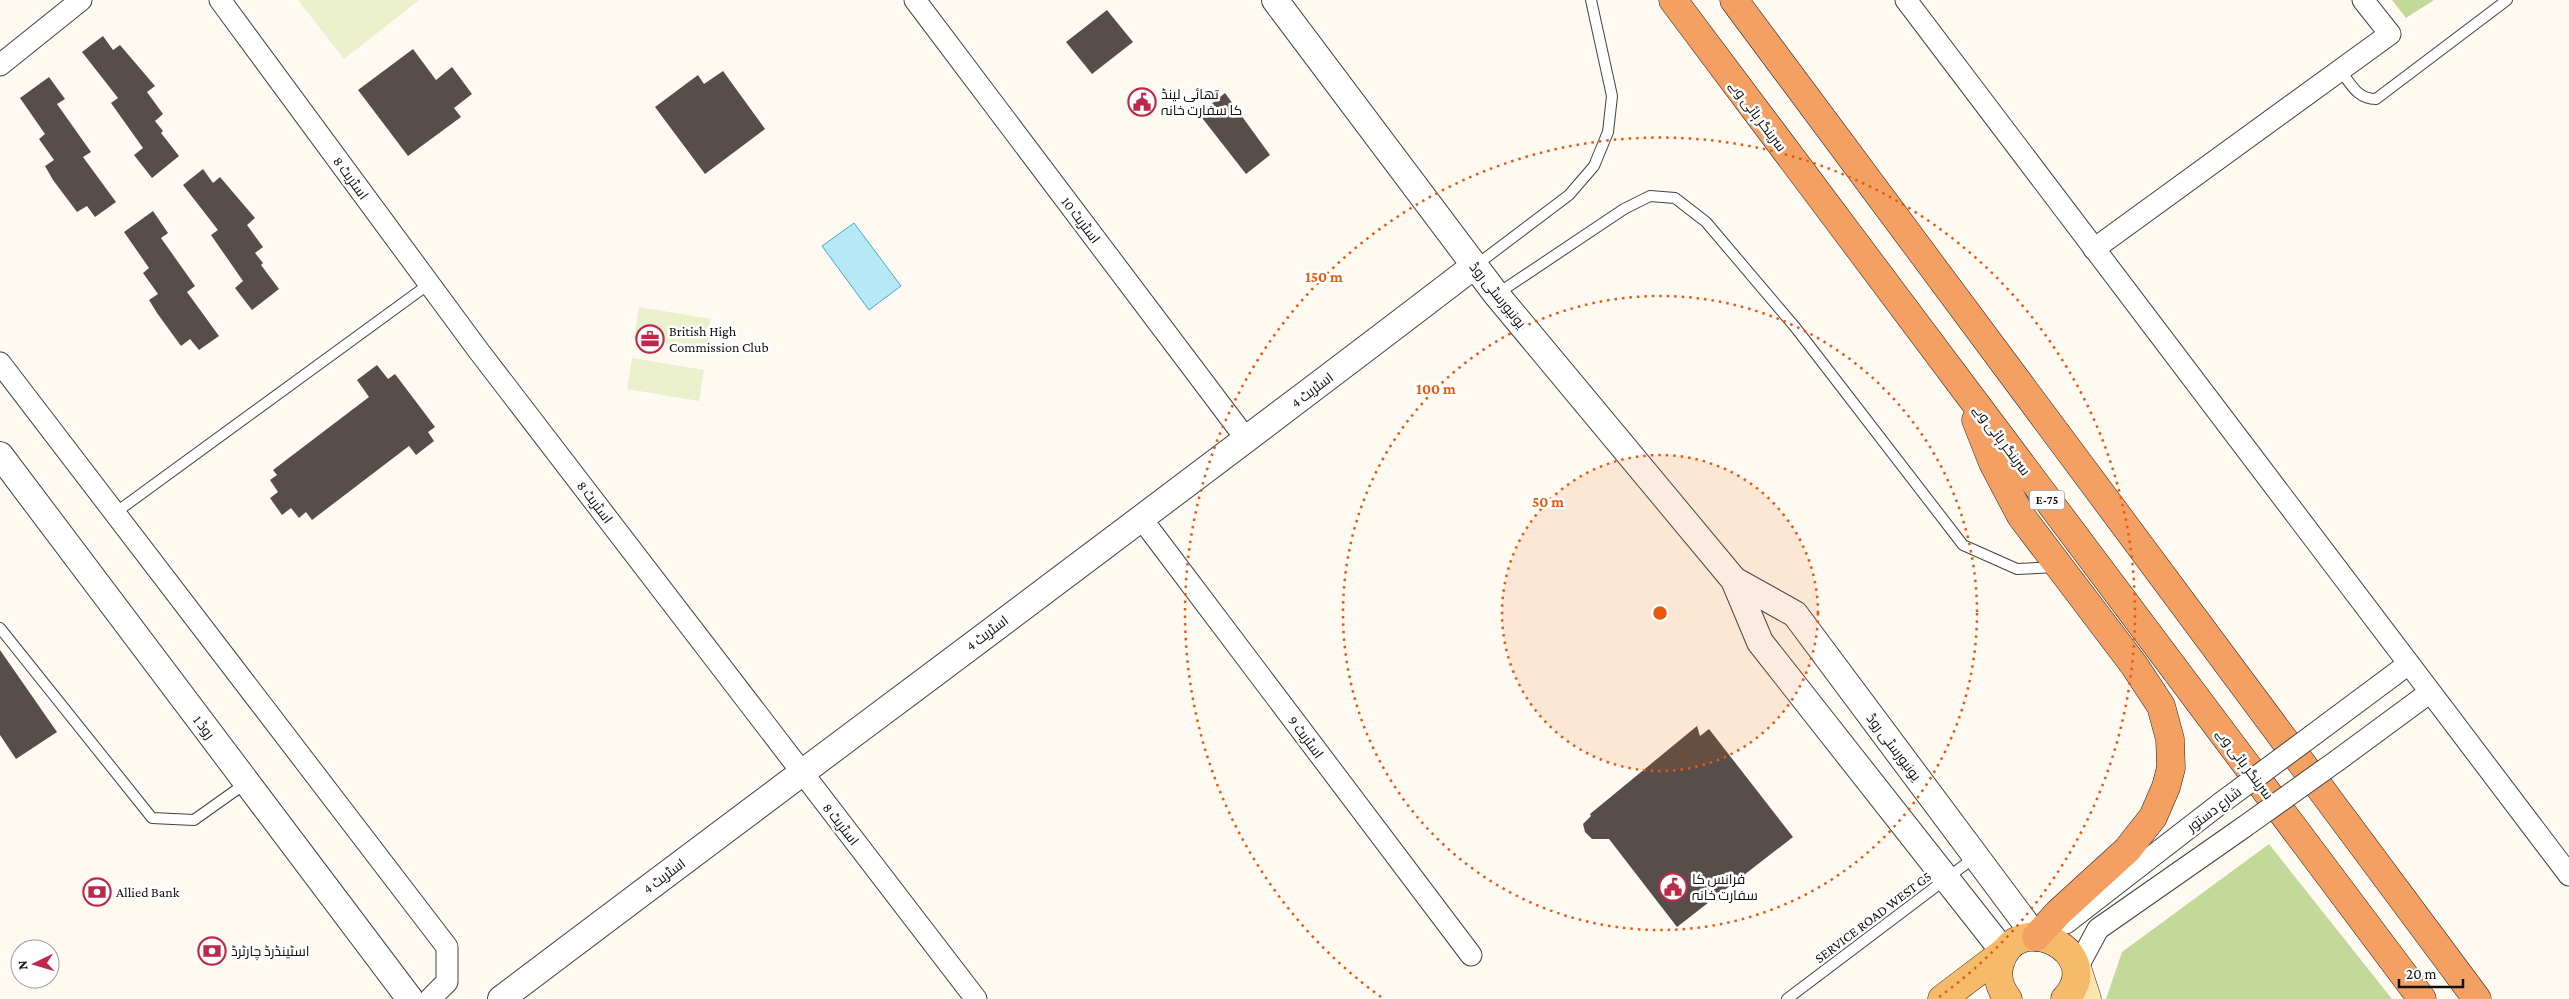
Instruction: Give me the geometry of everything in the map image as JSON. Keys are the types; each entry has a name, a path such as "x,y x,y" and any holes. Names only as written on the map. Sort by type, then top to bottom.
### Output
{"highway":[{"name":"سرینگر ہائی وے","path":"1673,0 2422,999"},
{"path":"1734,0 2477,999"},
{"path":"1966,391 1993,463 2021,516 2134,665 2161,706 2170,739 2170,768 2166,787 2153,817 2127,850 2058,913 2042,938"}],"main road":[{"path":"1942,999 2019,940 2042,938 2064,946 2076,968 2088,999"},
{"path":"2004,952 1998,976 2008,999"},
{"path":"2065,999 2070,994 2076,968"}],"street":[{"path":"0,65 81,0"},
{"name":"اسٹریٹ 8","path":"220,0 429,284 976,999"},
{"name":"اسٹریٹ 10","path":"915,0 1246,440"},
{"name":"یونیورسٹی روڈ","path":"1275,0 1496,294 1734,580 1760,642 1945,880 2004,952"},
{"path":"1906,0 2407,665 2569,875"},
{"path":"2094,249 2390,34 2363,0"},
{"name":"اسٹریٹ 4","path":"501,999 801,772 1246,440 1474,266"},
{"path":"0,363 447,947 447,982 430,999"},
{"name":"روڈ 1","path":"5,467 410,999"},
{"name":"اسٹریٹ 9","path":"1140,518 1471,956"},
{"name":"یونیورسٹی روڈ","path":"1734,580 1795,614 1976,857 2042,938"},
{"name":"شارع دستور","path":"2042,938 2407,665"},
{"path":"2076,968 2098,930 2429,693"}],"lane":[{"path":"1474,266 1568,195 1594,166 1608,132 1612,96 1591,0"},
{"path":"2340,70 2358,94 2367,99 2376,99 2508,0"},
{"path":"1496,294 1624,209 1650,196 1675,198 1706,222 1795,326 1963,545 2017,569 2059,566"},
{"path":"115,513 429,284"},
{"path":"0,628 152,818 194,820 246,783"},
{"name":"SERVICE ROAD WEST G5","path":"1787,999 1976,857"}],"green space":[{"path":"298,0 419,0 344,59"},
{"path":"2392,0 2434,0 2406,18"},
{"path":"639,307 711,319 706,350 634,339"},
{"path":"632,358 704,370 699,401 627,389"},
{"path":"2269,844 2392,999 2106,999 2122,952"}],"water":[{"path":"854,223 901,286 869,310 822,246"}],"building":[{"path":"1107,10 1133,42 1092,74 1066,42"},
{"path":"103,36 113,50 120,45 155,86 147,92 163,114 155,121 163,131 161,133 179,156 152,178 134,155 143,148 111,103 118,98 82,52"},
{"path":"413,49 436,80 452,67 472,94 454,108 461,117 408,156 358,90"},
{"path":"723,71 765,129 705,174 655,107 698,75 704,84"},
{"path":"49,77 65,99 57,104 91,152 83,157 116,202 95,217 87,206 77,212 53,180 45,166 54,160 39,139 45,134 20,98"},
{"path":"1225,93 1270,155 1246,174 1199,114"},
{"path":"203,169 213,183 220,177 255,218 247,225 263,247 255,253 263,263 261,265 279,289 252,310 235,288 243,281 211,235 218,230 183,185"},
{"path":"153,211 168,233 161,238 195,286 187,292 219,336 199,350 190,339 181,346 157,313 149,300 158,294 143,273 149,268 124,232"},
{"path":"377,365 388,379 395,374 435,427 428,432 434,441 416,455 409,446 312,520 306,512 299,518 291,508 282,515 270,498 278,492 270,480 277,475 273,470 369,397 357,380"},
{"path":"0,650 57,732 16,759 0,735"},
{"path":"1697,726 1700,736 1709,729 1793,837 1677,927 1609,839 1592,839 1585,832 1583,824 1591,816 1590,814"}],"place":[{"name":"تھائی لینڈ کا سفارت خانہ","path":"1142,102"},
{"name":"British High Commission Club","path":"650,339"},
{"name":"فرانس کا سفارت خانہ","path":"1673,887"},
{"name":"Allied Bank","path":"97,892"},
{"name":"اسٹینڈرڈ چارٹرڈ","path":"212,951"}]}
